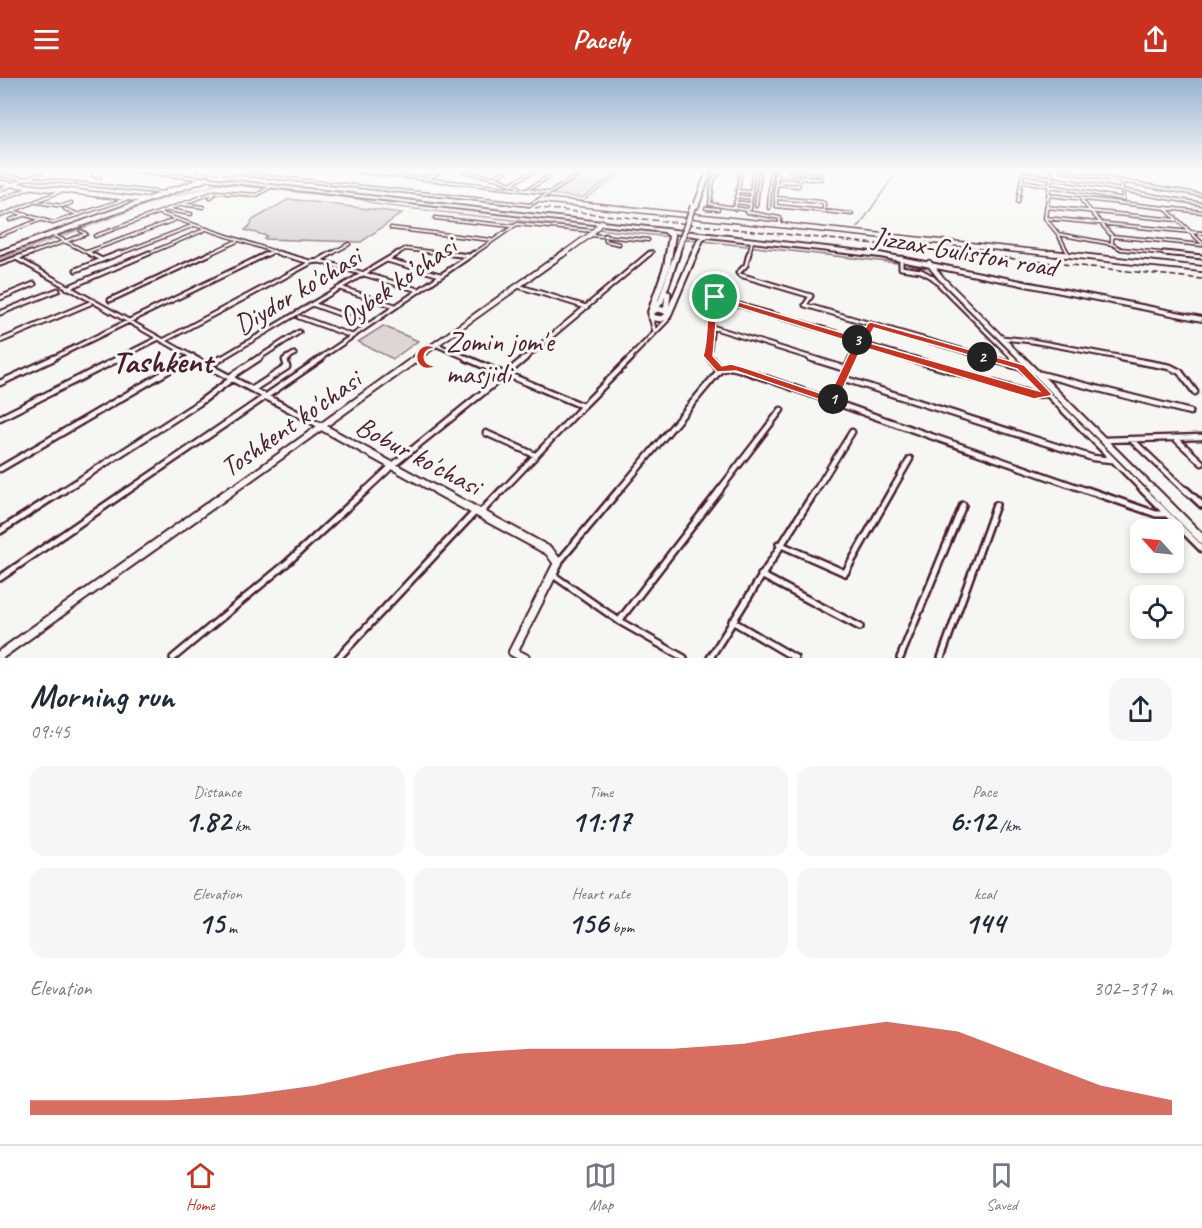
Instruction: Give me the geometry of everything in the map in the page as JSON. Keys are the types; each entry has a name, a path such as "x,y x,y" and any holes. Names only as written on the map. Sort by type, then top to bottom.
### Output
{"highway":[{"path":"351,198 597,228 721,236"},
{"path":"358,198 597,228 721,236"},
{"path":"652,313 667,266 672,237 665,231"},
{"path":"667,313 700,241 707,236"},
{"name":"Jizzax-Guliston road","path":"721,236 752,245 901,258 1202,317"},
{"name":"Jizzax-Guliston road","path":"721,236 903,256 1137,304"}],"main road":[{"path":"0,252 151,198"},
{"path":"0,252 56,236 162,198"},
{"path":"695,206 697,198"},
{"path":"652,313 661,301 698,198"},
{"path":"667,313 665,301 682,244"},
{"path":"652,313 661,319 667,313"},
{"path":"652,313 667,313"}],"street":[{"path":"0,216 45,198"},
{"path":"12,211 53,224 129,198"},
{"path":"130,198 145,200"},
{"path":"95,236 198,198"},
{"path":"466,198 530,205 544,198"},
{"path":"710,198 710,204 780,218 780,225"},
{"path":"735,209 736,198"},
{"path":"706,208 749,209 751,198"},
{"path":"756,206 757,198"},
{"path":"769,208 770,198"},
{"path":"776,198 776,206 852,214"},
{"path":"777,198 821,202 824,203 824,211"},
{"path":"1018,202 1019,198"},
{"path":"1047,198 1045,218 1058,234 1066,251"},
{"path":"1065,198 1171,207 1202,212"},
{"path":"1168,198 1202,204"},
{"path":"792,199 792,208"},
{"path":"541,200 1066,251 1202,269"},
{"path":"1081,201 1112,236 1202,244"},
{"path":"36,202 62,206 70,203"},
{"path":"735,202 750,204"},
{"path":"181,204 203,207"},
{"path":"1046,207 1177,220"},
{"path":"1164,208 1202,244"},
{"path":"65,209 80,215"},
{"path":"167,209 191,214"},
{"path":"159,213 238,241 310,262"},
{"path":"10,220 26,214"},
{"path":"435,218 512,227"},
{"path":"1045,218 1202,233"},
{"path":"87,252 175,219"},
{"path":"0,235 40,220"},
{"name":"Oybek ko’chasi","path":"0,578 512,227 524,223 597,228 605,235 648,240"},
{"path":"76,270 192,226"},
{"path":"391,228 492,240"},
{"name":"Toshkent ko'chasi","path":"0,655 437,345 597,228"},
{"path":"66,288 205,230"},
{"path":"0,264 86,234 81,231"},
{"path":"1058,234 1112,244 1121,249 1202,257"},
{"path":"605,235 605,240 619,244"},
{"path":"56,236 102,260"},
{"path":"1112,236 1112,244"},
{"path":"110,300 238,241"},
{"path":"162,341 310,262 317,261 349,244"},
{"path":"752,245 746,265 739,274 811,296 805,305 1020,367"},
{"name":"Diydor ko'chasi","path":"209,365 405,249 469,256"},
{"path":"0,383 128,324 274,252"},
{"path":"173,658 287,564 393,465 652,252"},
{"name":"Bobur ko'chasi","path":"16,258 128,324 193,356 479,511 549,551 558,563"},
{"path":"901,258 901,268 921,271 932,277 1202,549"},
{"path":"386,260 441,275"},
{"path":"317,261 419,290"},
{"path":"929,263 941,278 1202,539"},
{"path":"713,283 715,297 711,313 712,327 708,356 720,370"},
{"path":"0,298 34,284"},
{"path":"518,286 586,307"},
{"path":"339,288 396,306"},
{"path":"0,314 58,290"},
{"path":"715,297 1034,395 1047,394"},
{"path":"0,341 91,303"},
{"path":"312,304 369,325"},
{"path":"652,313 656,333"},
{"path":"338,658 479,511 656,333 667,320 667,313"},
{"path":"299,317 353,336"},
{"path":"832,401 859,342 862,341 871,325"},
{"path":"712,327 846,369"},
{"path":"0,531 200,403 299,332"},
{"path":"1001,338 1032,341 1170,367 1180,372 1195,392"},
{"path":"0,418 157,339"},
{"path":"437,345 583,406"},
{"path":"253,389 287,367 285,360 294,354"},
{"path":"0,469 193,356"},
{"path":"525,658 511,655 558,563 720,370 731,367 1145,511 1167,514"},
{"path":"1039,374 1190,412"},
{"path":"842,378 1093,458 1112,459"},
{"path":"618,621 781,410"},
{"path":"710,658 779,544 852,432"},
{"path":"486,433 536,455"},
{"path":"1104,440 1202,437"},
{"path":"1175,438 1202,463"},
{"path":"1132,440 1202,505"},
{"path":"779,544 845,573 910,459"},
{"path":"941,658 996,505"},
{"path":"900,658 963,506"},
{"path":"553,575 618,621 684,658"},
{"path":"760,575 860,627"},
{"path":"732,621 787,656 795,658"}],"shaded area":[{"path":"289,199 402,213 361,242 264,239 267,236 245,230 252,223 251,221"},
{"path":"383,326 418,341 393,359 358,342"}],"waterway":[{"path":"11,255 165,198"},
{"path":"351,198 380,205 593,229"},
{"path":"858,228 878,198"},
{"path":"597,229 670,237"},
{"path":"684,239 697,240"},
{"path":"702,241 897,263"},
{"path":"0,259 15,253"},
{"path":"904,263 920,267 936,278 1202,544"}],"railway":[{"path":"447,198 1202,279"}],"place":[{"name":"Zomin jom'e masjidi","path":"428,357"}],"district":[{"name":"Tashkent","path":"162,361"}],"route":[{"path":"715,297 711,313 711,346 708,356 720,370 731,367 739,369 832,401 859,342 862,341 871,325 1020,367 1047,394 1034,395 863,344 859,342 854,338 715,297"}]}
